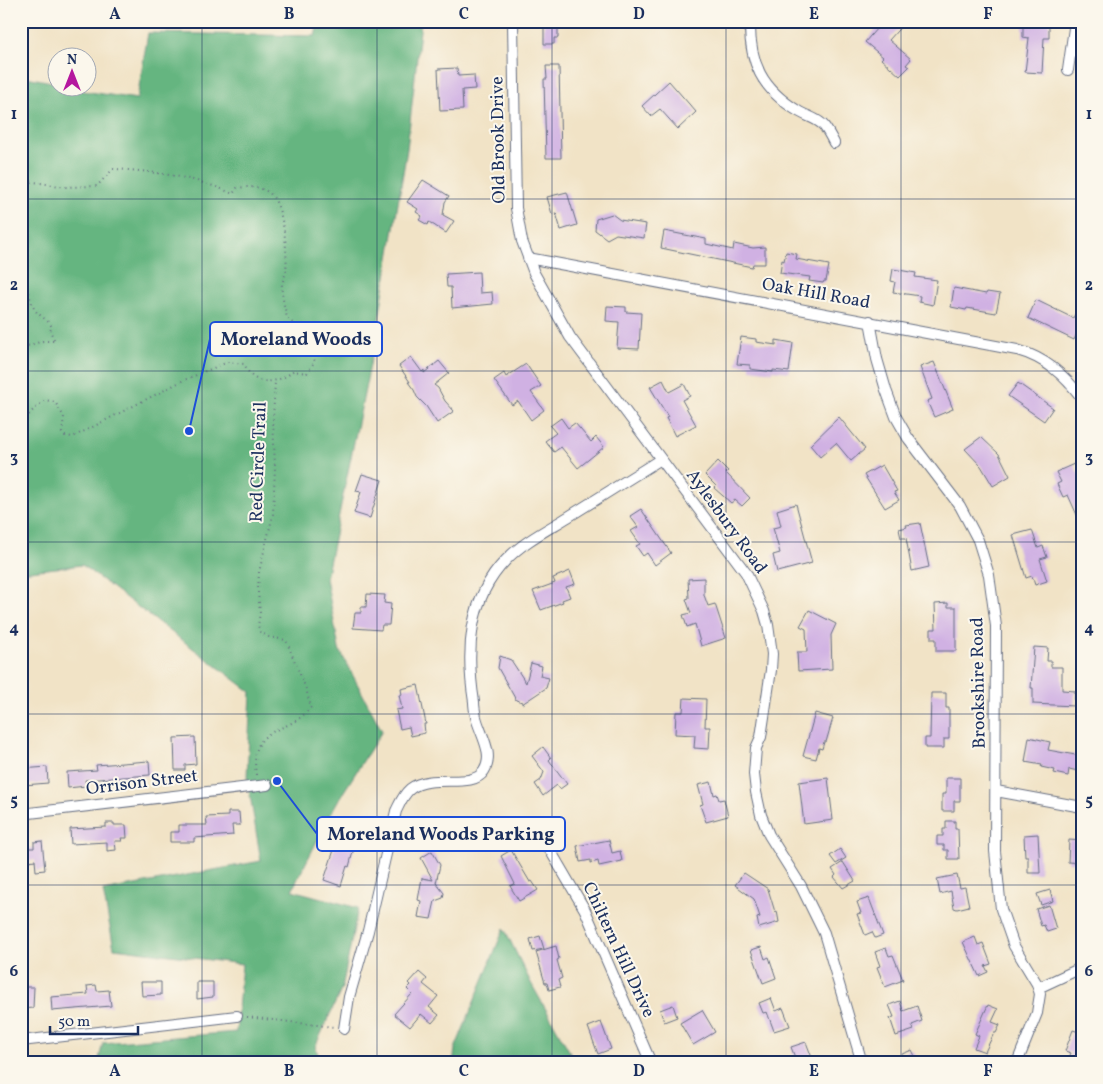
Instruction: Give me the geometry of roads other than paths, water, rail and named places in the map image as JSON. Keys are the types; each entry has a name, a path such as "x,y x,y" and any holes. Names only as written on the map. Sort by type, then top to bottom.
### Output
{"street":[{"name":"Old Brook Drive","path":"514,21 516,208 518,224 528,258"},
{"path":"750,21 751,49 754,62 762,78 788,104 823,124 834,143"},
{"path":"1068,70 1074,21"},
{"name":"Oak Hill Road","path":"528,258 870,321 1029,353 1057,370 1082,398"},
{"name":"Aylesbury Road","path":"528,258 545,295 570,337 746,573 764,611 770,639 771,662 761,737 756,748 754,774 756,792 761,815 769,835 801,886 824,933 862,1063"},
{"name":"Brookshire Road","path":"870,321 877,359 886,390 899,422 911,443 960,506 985,558 996,626 995,851 1001,909 1014,946 1038,988"},
{"path":"344,1029 349,997 368,931 396,811 402,799 410,789 420,783 432,780 470,781 480,777 485,771 488,760 487,749 476,717 471,686 470,656 471,634 475,615 490,580 506,559 516,550 661,459"},
{"name":"Orrison Street","path":"21,814 267,785"},
{"path":"996,791 1082,807"},
{"name":"Chiltern Hill Drive","path":"534,828 543,838 585,910 651,1063"},
{"path":"1017,1063 1037,1013 1040,994 1038,988 1081,968"},
{"path":"21,1040 237,1016"}],"place":[{"name":"Moreland Woods","path":"189,431"},
{"name":"Moreland Woods Parking","path":"277,781"}]}
